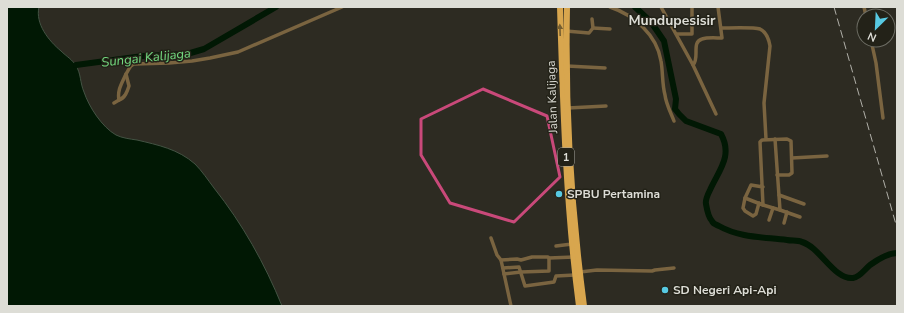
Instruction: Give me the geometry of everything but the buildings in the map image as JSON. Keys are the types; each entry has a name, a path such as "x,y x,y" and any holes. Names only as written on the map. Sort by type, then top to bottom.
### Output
{"highway":[{"name":"Jalan Kalijaga","path":"560,7 564,122 572,244 584,306"},
{"name":"Jalan Kalijaga","path":"567,7 566,31 568,108 579,306"}],"street":[{"path":"119,100 119,90 122,80 131,65 192,61 238,52 342,7"},
{"path":"610,7 623,12 635,20 645,29 652,39 660,56 664,94 674,121"},
{"path":"661,7 693,65 716,114"},
{"path":"677,34 692,34 692,7"},
{"path":"693,65 696,61 697,42 702,39 722,38 722,28 718,7"},
{"path":"566,31 589,33 593,28 592,19"},
{"path":"593,28 610,29"},
{"path":"722,28 759,29 766,35 769,41 770,46 764,103 766,139"},
{"path":"873,48 883,118"},
{"path":"567,66 605,68"},
{"path":"114,103 125,96 129,86 126,74"},
{"path":"568,108 606,106"},
{"path":"775,139 780,210"},
{"path":"763,187 751,185 745,198 743,208 752,216 756,214 761,204 763,187 761,140 790,140 792,174 777,175"},
{"path":"792,158 827,156"},
{"path":"779,195 804,204"},
{"path":"745,198 800,217"},
{"path":"770,220 773,208"},
{"path":"784,223 788,212"},
{"path":"491,238 497,255 501,260 511,306"},
{"path":"556,246 572,244"},
{"path":"501,260 522,260 546,256 549,258 574,257"},
{"path":"504,274 548,271 549,258"},
{"path":"503,268 518,266 525,286 554,282 556,276 597,270 652,271 674,268"}],"highlighted area":[{"path":"483,89 547,116 560,177 514,222 450,203 421,155 421,119"}],"shaded area":[{"path":"7,7 39,7 39,20 44,32 56,47 75,64 79,72 86,98 101,122 106,127 121,137 153,144 175,151 198,167 234,215 252,244 282,306 7,306"}],"waterway":[{"name":"Sungai Kalijaga","path":"76,65 143,56 187,54 204,49 276,7"},
{"name":"Sungai Kalijaga","path":"635,7 651,22 664,41 676,99 675,109 686,121 721,134 724,142 726,149 723,163 708,193 706,201 708,213 713,223 727,230 744,235 802,242 809,245 833,269 846,277 853,278 860,275 870,265 879,259 890,254 897,253"}],"railway":[{"path":"834,7 897,228"}],"place":[{"name":"SPBU Pertamina","path":"559,194"},
{"name":"SD Negeri Api-Api","path":"665,290"}],"district":[{"name":"Mundupesisir","path":"672,20"}]}
